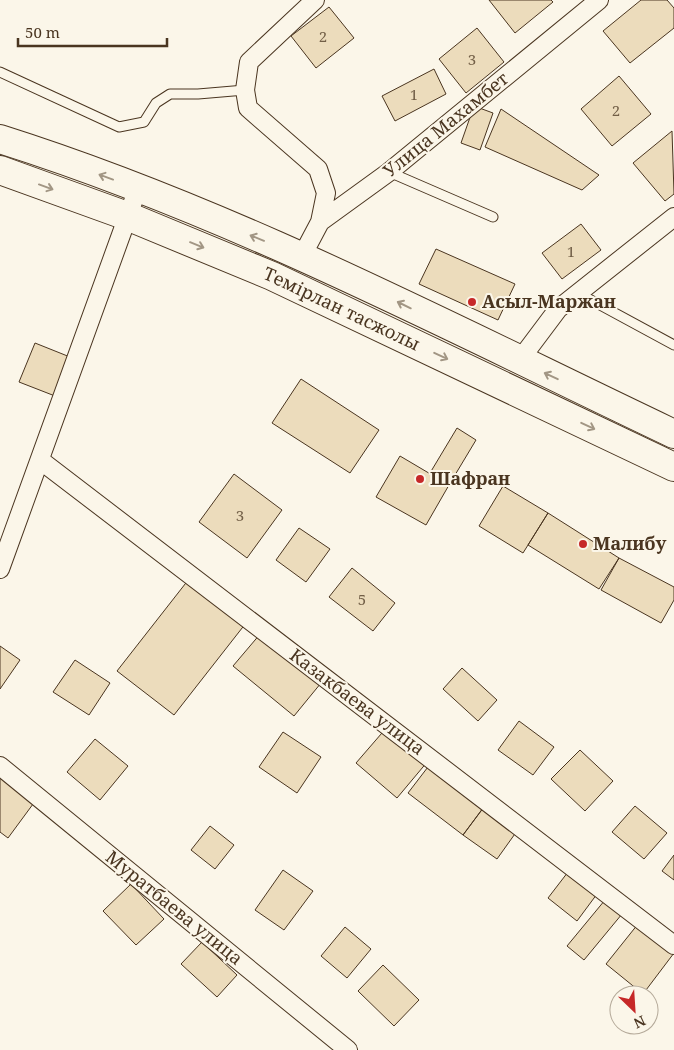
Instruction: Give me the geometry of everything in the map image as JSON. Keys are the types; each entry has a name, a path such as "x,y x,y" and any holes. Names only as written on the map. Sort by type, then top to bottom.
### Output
{"main road":[{"name":"Темірлан тасжолы","path":"0,139 138,188 302,256 674,434"},
{"name":"Темірлан тасжолы","path":"0,170 127,216 272,276 674,467"}],"street":[{"path":"315,0 249,62 245,90 248,108 318,169 326,194 320,222"},
{"name":"Улица Махамбет","path":"302,256 320,222 389,172 599,0"},
{"path":"0,569 138,188"},
{"path":"519,361 558,309 674,217"},
{"name":"Казакбаева улица","path":"40,460 674,945"},
{"name":"Муратбаева улица","path":"0,766 348,1050"}],"lane":[{"path":"0,72 118,127 144,122 156,103 170,94 245,90"},
{"path":"389,172 493,217"},
{"path":"578,293 674,345"}],"building":[{"path":"489,0 551,0 553,2 515,33"},
{"path":"641,0 667,0 674,8 674,28 630,63 603,31"},
{"path":"329,7 354,38 316,68 291,36"},
{"path":"477,28 504,62 466,93 439,59"},
{"path":"434,69 446,94 395,121 382,96"},
{"path":"619,76 651,114 612,146 581,109"},
{"path":"474,106 493,113 480,150 461,143"},
{"path":"501,109 599,175 582,190 485,147"},
{"path":"672,131 674,194 665,201 633,163"},
{"path":"581,224 601,250 562,279 542,253"},
{"path":"436,249 515,284 498,320 419,284"},
{"path":"35,343 70,357 55,396 19,382"},
{"path":"301,379 379,430 350,473 272,423"},
{"path":"457,428 476,440 449,485 430,473"},
{"path":"400,456 449,485 426,525 376,497"},
{"path":"234,474 282,510 247,558 199,522"},
{"path":"503,486 548,513 523,553 479,526"},
{"path":"548,513 619,558 599,589 528,545"},
{"path":"299,528 330,549 306,582 276,560"},
{"path":"619,558 674,587 674,600 661,623 601,590"},
{"path":"352,568 395,603 373,631 329,597"},
{"path":"189,579 246,623 174,715 117,671"},
{"path":"261,633 321,683 294,716 233,666"},
{"path":"0,646 20,660 0,689"},
{"path":"75,660 110,683 89,715 53,692"},
{"path":"462,668 497,700 478,721 443,689"},
{"path":"519,721 554,747 533,775 498,750"},
{"path":"388,726 428,761 397,798 356,763"},
{"path":"283,732 321,757 297,793 259,767"},
{"path":"95,739 128,766 100,800 67,772"},
{"path":"580,750 613,781 585,811 551,779"},
{"path":"431,763 486,804 463,835 408,793"},
{"path":"0,773 36,800 8,838 0,832"},
{"path":"635,806 667,833 644,859 612,832"},
{"path":"484,807 517,831 497,859 463,835"},
{"path":"210,826 234,845 215,869 191,850"},
{"path":"674,855 674,880 662,871"},
{"path":"283,870 313,891 284,930 255,910"},
{"path":"568,872 597,894 577,921 548,898"},
{"path":"131,884 164,919 136,945 103,911"},
{"path":"605,900 622,914 584,960 567,946"},
{"path":"638,924 674,953 650,985 632,985 606,964"},
{"path":"345,927 371,949 347,978 321,956"},
{"path":"202,942 237,975 217,997 181,964"},
{"path":"383,965 419,1000 394,1026 358,991"}],"place":[{"name":"Асыл-Маржан","path":"472,302"},
{"name":"Шафран","path":"420,479"},
{"name":"Малибу","path":"583,544"}]}
